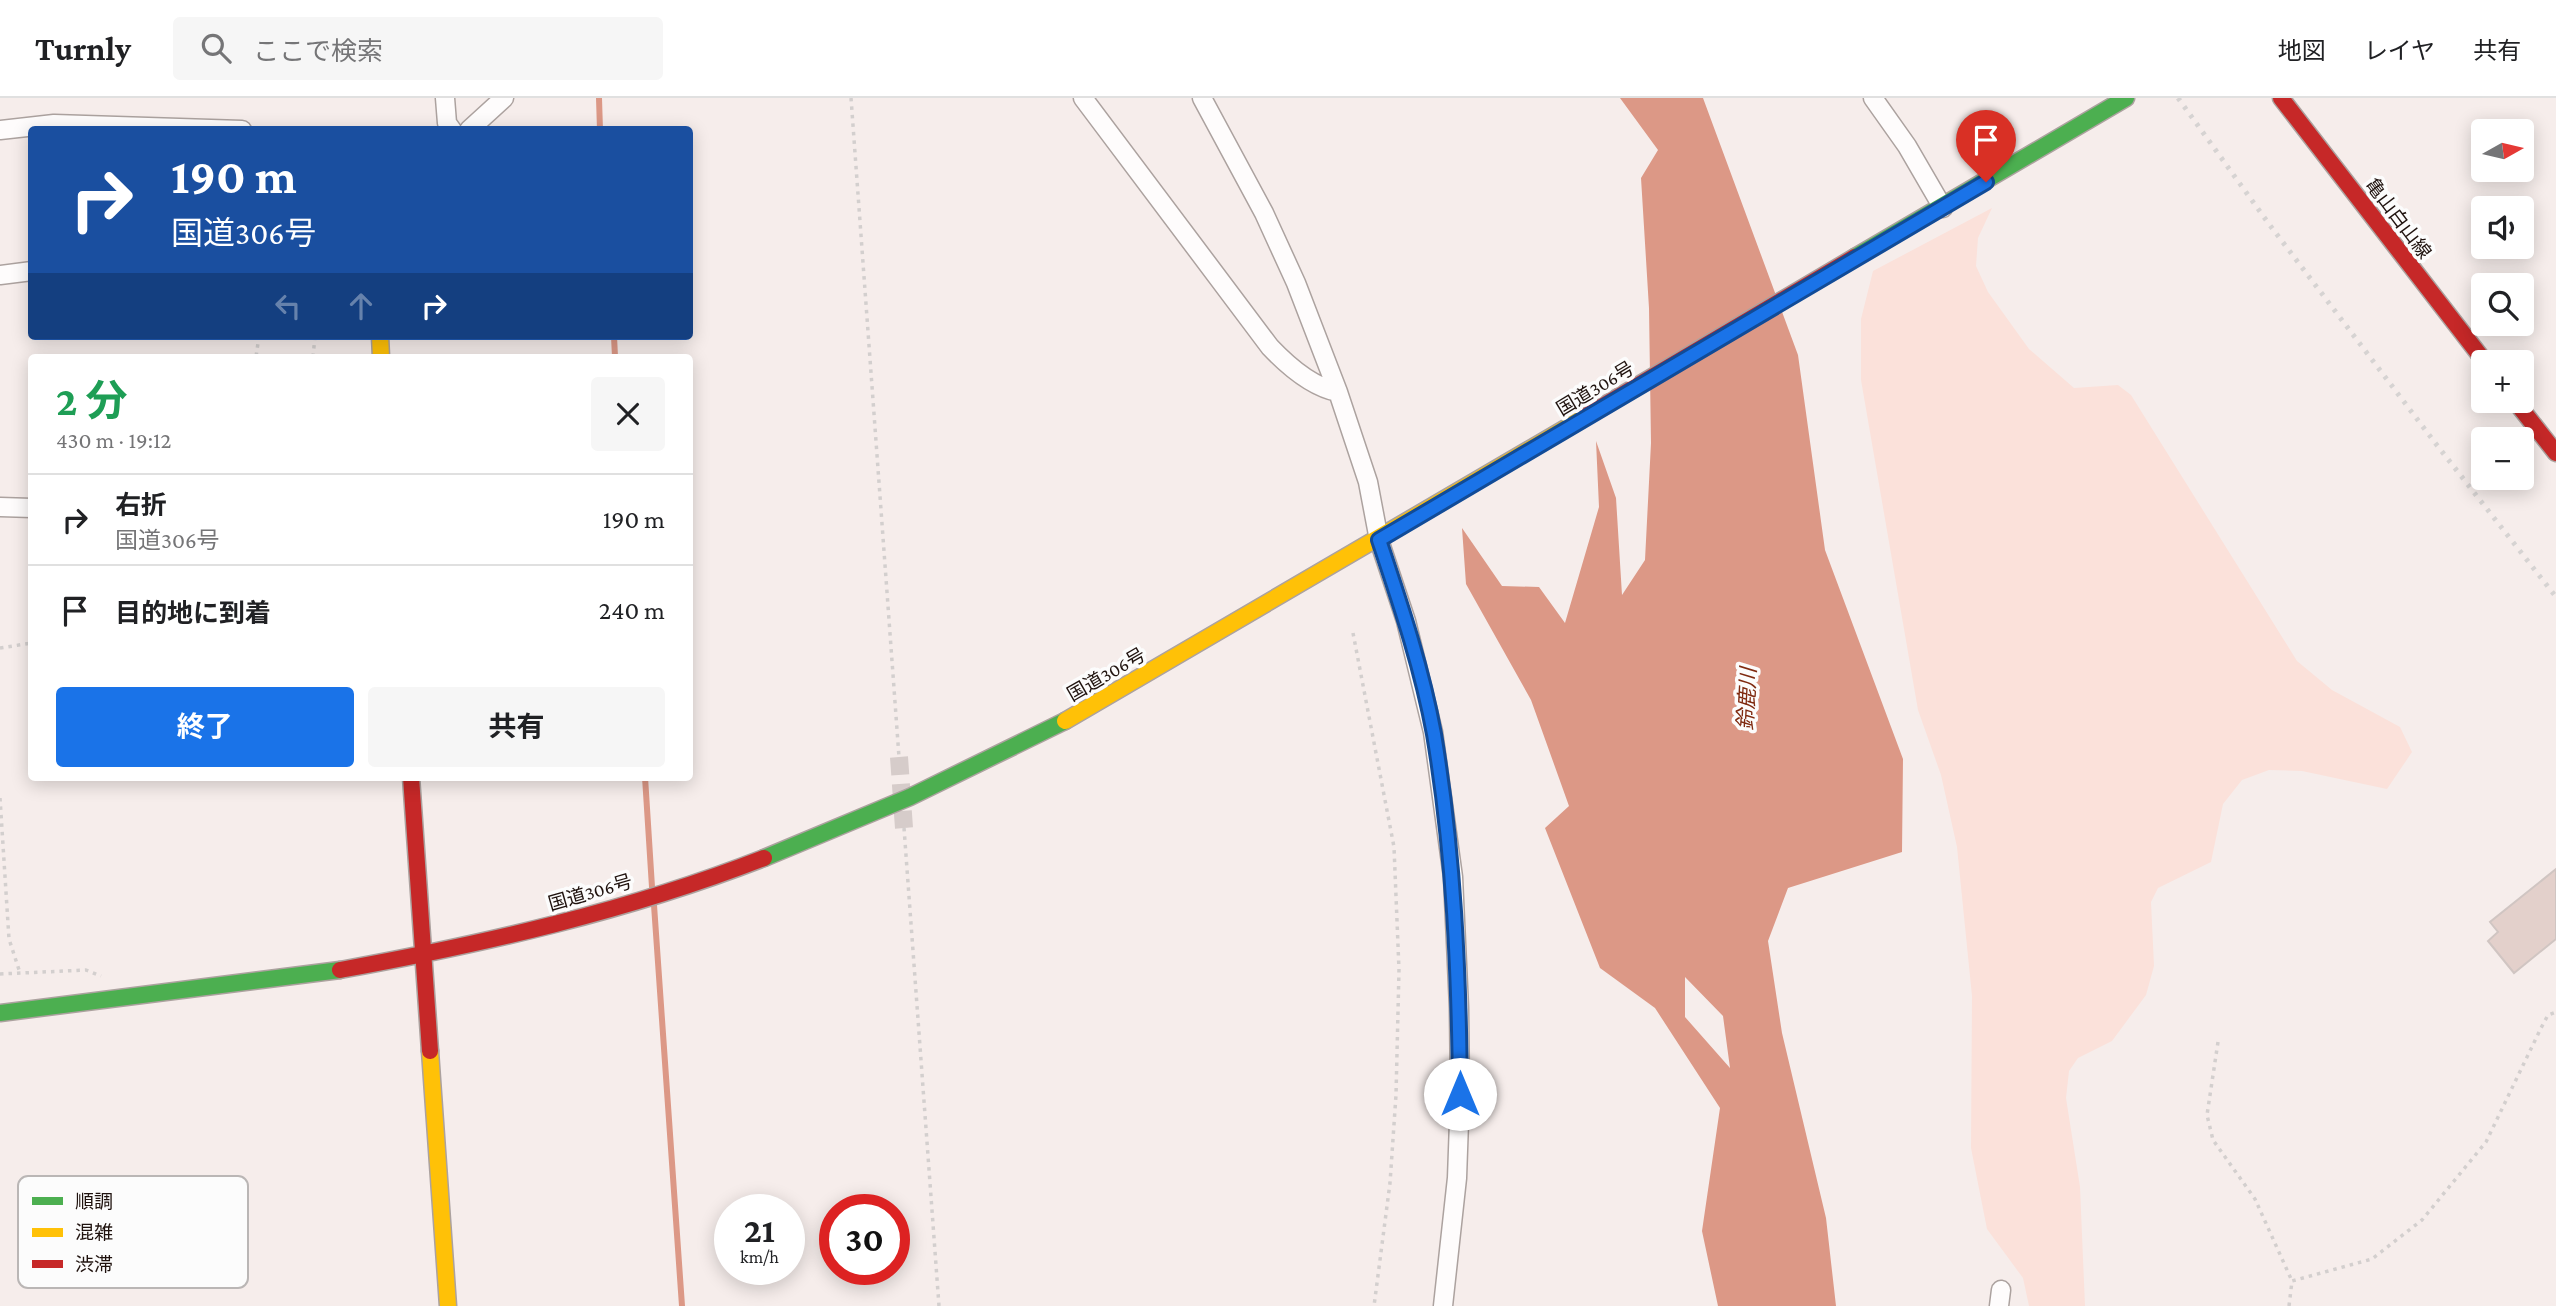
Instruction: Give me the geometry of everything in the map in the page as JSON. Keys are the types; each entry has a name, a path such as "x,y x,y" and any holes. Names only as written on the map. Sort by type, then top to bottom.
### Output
{"main road":[{"name":"国道306号","path":"0,1013 275,980 424,955 585,916 723,874 910,797 1083,712 2126,98"},
{"name":"亀山白山線","path":"2291,102 2476,350"},
{"path":"2524,413 2556,453"},
{"path":"411,781 448,1306"}],"street":[{"path":"445,98 449,126"},
{"path":"473,126 504,98"},
{"path":"1083,98 1270,347 1284,361 1324,389 1338,392"},
{"path":"1202,98 1264,213 1296,283 1338,392 1368,482 1379,540 1406,621 1433,732 1453,877 1459,1007 1457,1178 1443,1306"},
{"path":"1873,98 1907,146 1935,212"},
{"path":"0,131 28,129"},
{"path":"0,275 28,272"},
{"path":"0,507 28,508"}],"path":[{"path":"851,98 899,757"},
{"path":"1353,633 1394,847 1398,957 1396,1095 1390,1183 1374,1306"},
{"path":"0,648 28,644"},
{"path":"0,798 9,939 20,973"},
{"path":"904,828 939,1306"},
{"path":"0,974 86,970 97,972 105,980"},
{"path":"2292,1281 2372,1259 2422,1220 2486,1142 2540,1028 2548,1015 2556,1012"},
{"path":"2218,1042 2207,1115 2213,1140 2255,1199 2292,1281 2289,1306"}],"shaded area":[{"path":"1992,208 1978,238 1976,266 1988,292 2029,349 2074,388 2118,385 2131,395 2297,661 2332,690 2400,727 2412,752 2387,789 2302,771 2269,770 2242,780 2223,804 2211,862 2158,888 2151,902 2154,966 2146,995 2112,1041 2078,1058 2069,1071 2066,1098 2080,1187 2085,1306 2029,1306 2023,1278 1987,1229 1971,1148 1972,996 1957,847 1941,775 1918,710 1861,380 1861,319 1873,271"}],"water":[{"name":"鈴鹿川","path":"1620,98 1703,98 1798,355 1825,550 1903,759 1902,852 1788,888 1768,941 1782,1033 1826,1218 1836,1306 1718,1306 1702,1231 1720,1108 1655,1008 1600,968 1545,828 1569,806 1531,700 1466,584 1462,528 1502,586 1539,587 1565,623 1599,507 1596,441 1616,498 1622,595 1645,560 1651,443 1649,308 1641,178 1658,150","holes":["1685,977 1723,1016 1730,1068 1685,1017"]}],"building":[{"path":"2556,869 2556,939 2514,973 2488,941 2498,932 2490,922"}],"waterway":[{"path":"599,98 600,126"},
{"path":"614,340 615,354"},
{"path":"645,781 652,887"},
{"path":"654,905 682,1306"}],"tunnel":[{"path":"899,757 904,828"}],"railway":[{"path":"2178,98 2269,224 2556,597"}],"traffic: fast":[{"path":"1855,257 2126,98"},
{"path":"764,858 910,797 1065,721"},
{"path":"0,1013 340,970"}],"traffic: slow":[{"path":"380,340 381,354"},
{"path":"1065,721 1583,418"},
{"path":"430,1051 448,1306"}],"traffic: jam":[{"path":"2281,98 2476,350"},
{"path":"1583,418 1855,257"},
{"path":"2524,413 2556,453"},
{"path":"411,781 430,1051"},
{"path":"340,970 555,924 660,894 764,858"}],"route":[{"path":"1460,1094 1453,877 1433,732 1406,621 1379,540 1986,182"}]}
